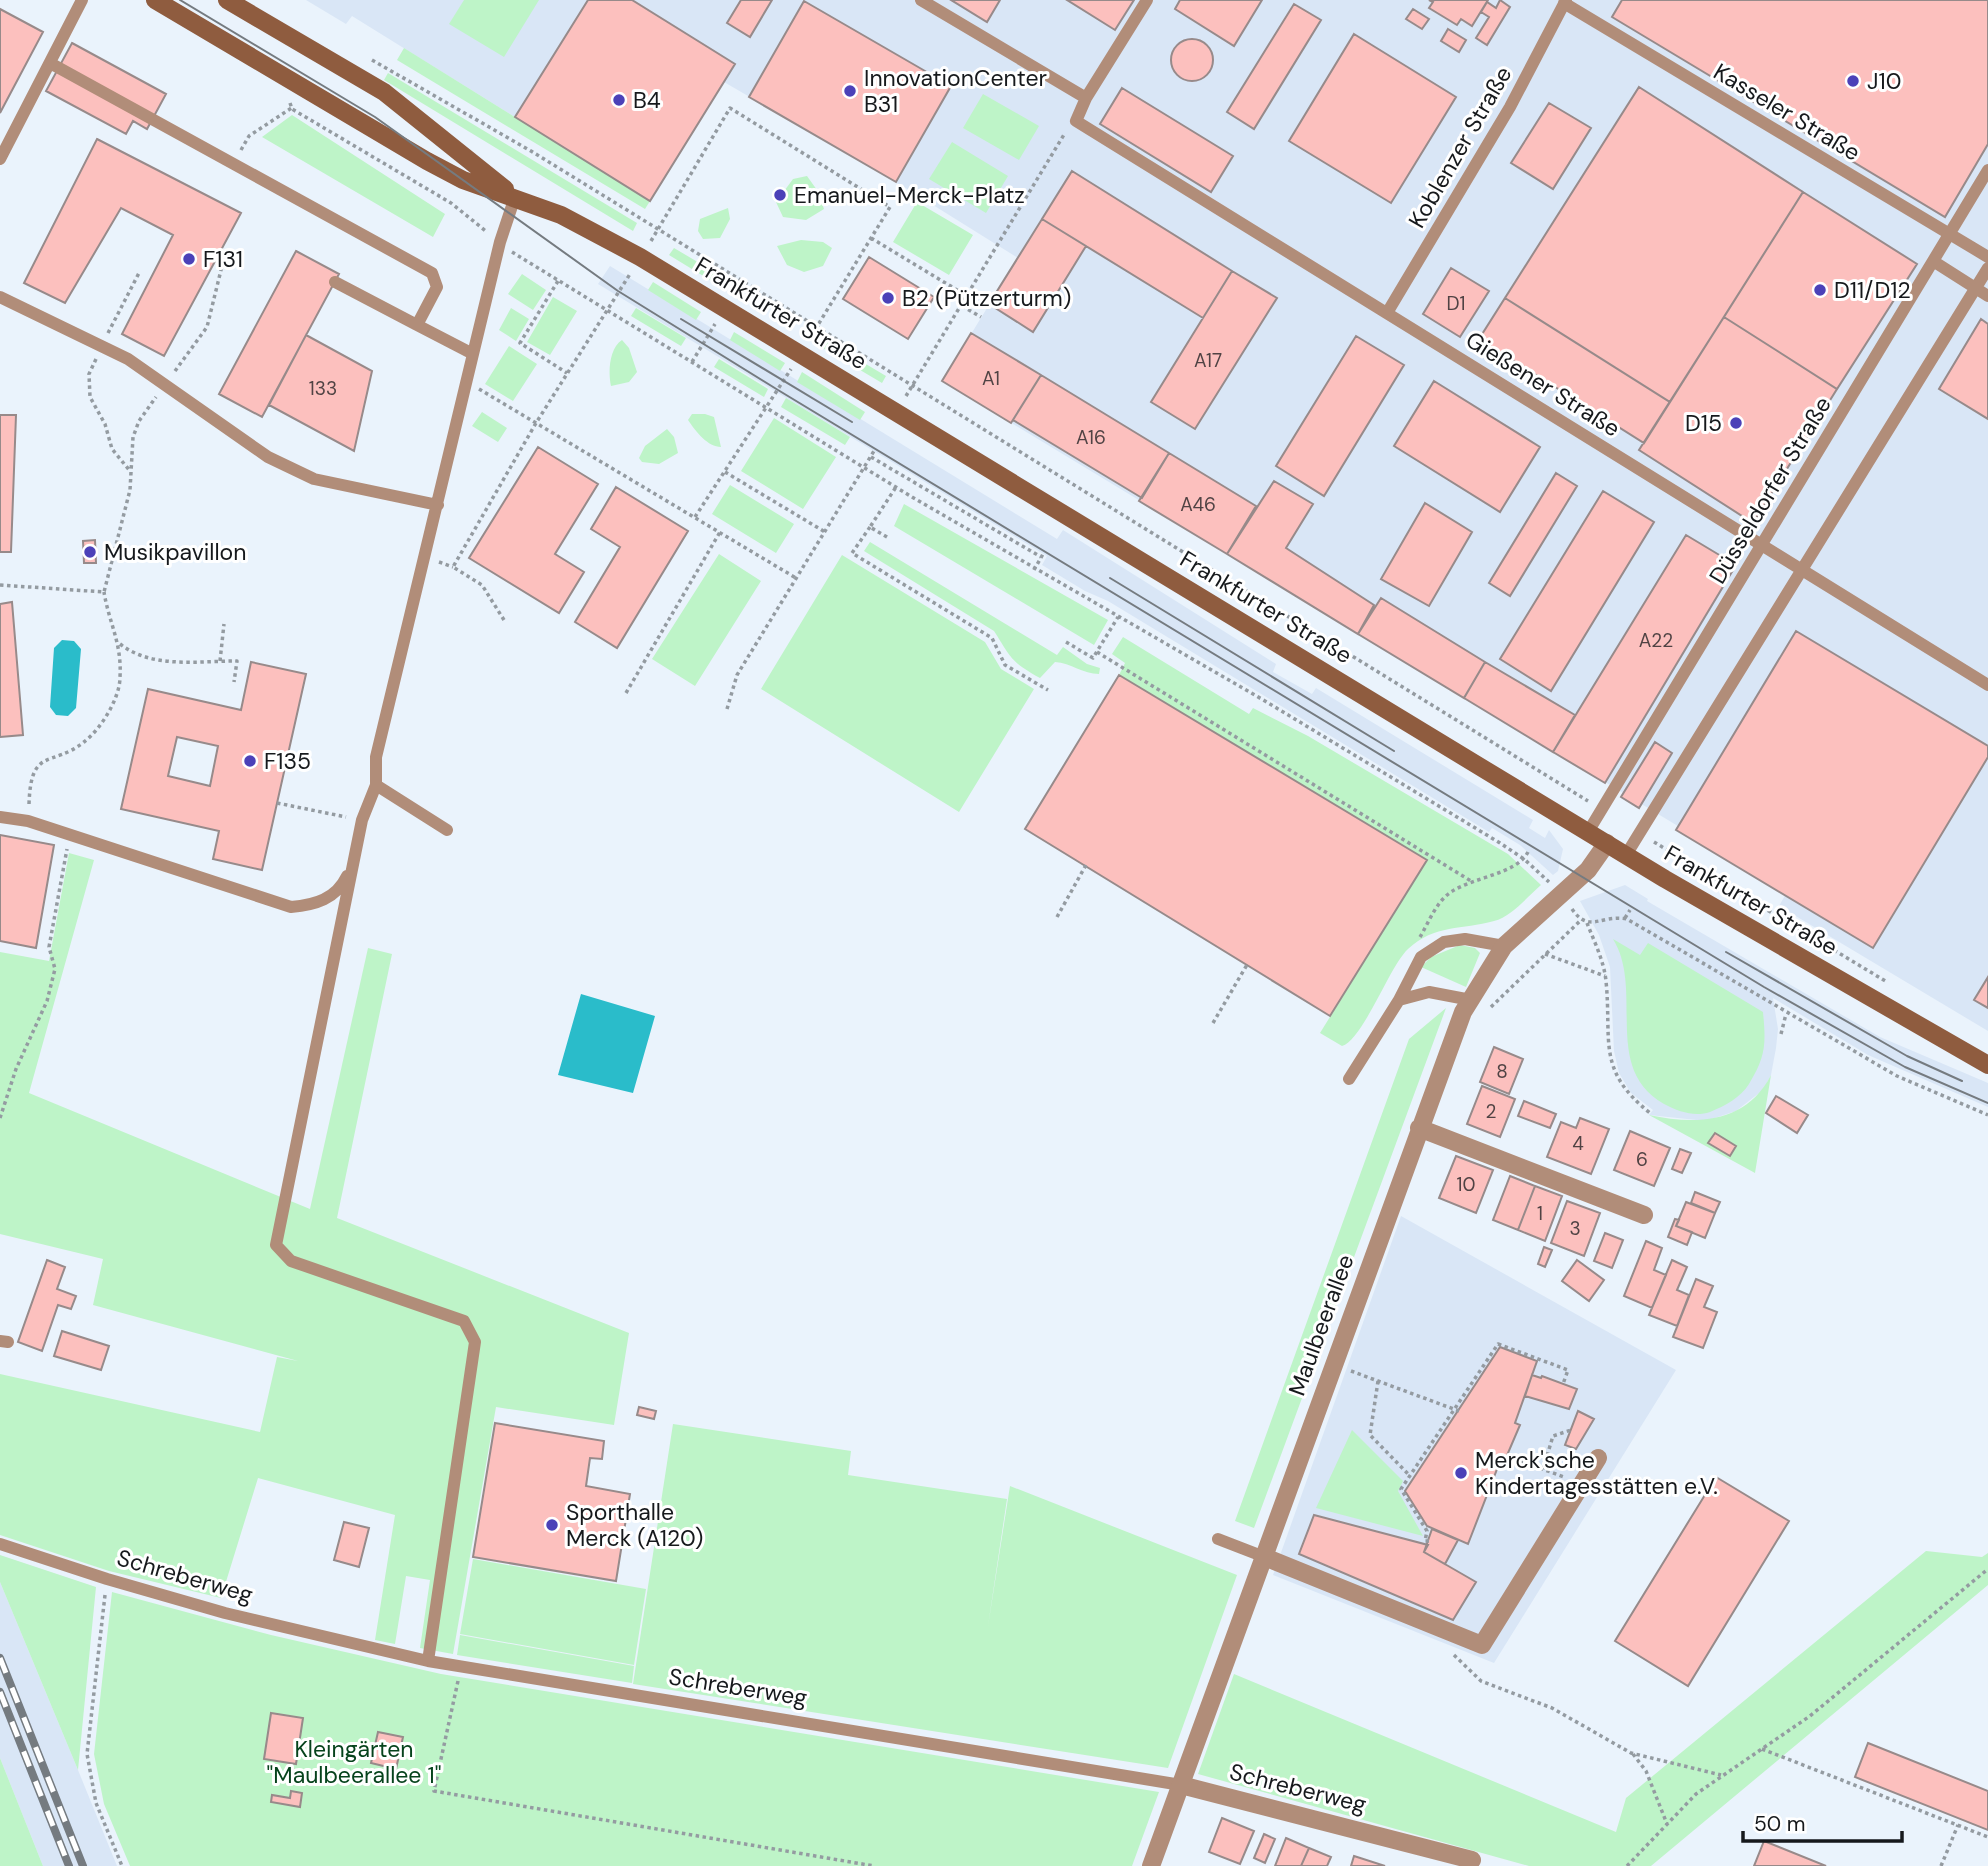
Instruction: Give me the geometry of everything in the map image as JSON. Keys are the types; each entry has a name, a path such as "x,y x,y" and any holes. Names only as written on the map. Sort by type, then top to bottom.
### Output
{"main road":[{"name":"Frankfurter Straße","path":"155,0 427,161 463,180 561,215 650,263 1587,832 1988,1065"},
{"name":"Frankfurter Straße","path":"227,0 384,92 515,197"}],"street":[{"name":"Maulbeerallee","path":"1151,1866 1419,1128 1471,1000 1504,946 1588,870 1606,843"},
{"path":"1419,1128 1644,1215"},
{"path":"1262,1556 1482,1645 1598,1458"},
{"name":"Schreberweg","path":"1181,1784 1472,1860"}],"lane":[{"path":"0,159 82,0"},
{"path":"921,0 1086,98 1147,0"},
{"name":"Kasseler Straße","path":"1565,1 1988,257"},
{"name":"Koblenzer Straße","path":"1387,313 1510,107 1565,1"},
{"path":"50,63 432,273 437,287 417,325"},
{"name":"Gießener Straße","path":"1086,98 1076,121 1988,685"},
{"name":"Düsseldorfer Straße","path":"1587,832 1988,170"},
{"path":"428,1661 475,1342 464,1321 291,1261 276,1245 362,820 376,785 376,757 500,242 515,197"},
{"path":"1933,261 1988,296"},
{"path":"1626,855 1988,268"},
{"path":"335,282 473,354"},
{"path":"0,297 102,345 165,384 268,457 314,478 438,505"},
{"path":"376,785 447,830"},
{"path":"0,817 28,821 291,907 317,905 342,887 353,864"},
{"path":"1349,1079 1399,1000 1421,957 1444,942 1465,939 1504,946"},
{"path":"1399,1000 1429,992 1471,1000"},
{"path":"1218,1539 1262,1556"},
{"name":"Schreberweg","path":"0,1544 107,1579 331,1640 428,1661 1181,1784"}],"path":[{"path":"368,58 485,123 1602,809"},
{"path":"649,244 730,108 890,207 809,340"},
{"path":"233,163 248,136 292,109 451,203 478,225"},
{"path":"905,398 1065,132"},
{"path":"871,238 967,296"},
{"path":"516,255 1034,570 1265,701 1524,859 1547,881"},
{"path":"28,821 30,779 41,761 84,742 109,712 121,680 120,644 107,612 104,592 130,490 133,437 139,421 207,327 222,266"},
{"path":"504,620 482,585 453,568 536,423 632,269"},
{"path":"130,472 112,449 105,424 90,397 89,374 139,273"},
{"path":"734,293 741,280"},
{"path":"558,281 520,343 567,373"},
{"path":"961,305 981,317"},
{"path":"692,362 718,320"},
{"path":"695,517 792,367"},
{"path":"467,382 796,578"},
{"path":"727,709 737,675 874,451"},
{"path":"871,457 1042,555 1034,570"},
{"path":"725,472 824,532"},
{"path":"895,487 852,553 992,638 1006,665 1048,690"},
{"path":"1075,500 1082,488"},
{"path":"870,527 887,537"},
{"path":"626,693 720,532"},
{"path":"0,585 104,592"},
{"path":"1066,642 1093,658 1118,617"},
{"path":"220,661 224,624"},
{"path":"120,644 132,653 152,661 237,661 234,682"},
{"path":"1097,652 1471,881"},
{"path":"276,803 362,820"},
{"path":"1639,833 1667,853 1893,986"},
{"path":"0,1118 16,1069 47,1001 55,969 49,947 70,835"},
{"path":"1421,957 1418,942 1440,902 1471,881 1519,865 1528,852"},
{"path":"1057,918 1086,865"},
{"path":"1570,906 1580,921 1587,923 1612,917 1625,919 1897,1076 1988,1115"},
{"path":"1625,919 1630,910"},
{"path":"1487,1010 1580,921"},
{"path":"1587,923 1605,976 1608,1051 1615,1076 1629,1096 1650,1113"},
{"path":"1544,954 1605,976"},
{"path":"1213,1023 1248,963"},
{"path":"1781,1034 1786,1014"},
{"path":"1429,1542 1425,1541 1427,1531 1401,1489 1457,1410 1498,1344 1569,1370 1563,1384"},
{"path":"1332,1364 1457,1410"},
{"path":"1378,1381 1370,1435 1410,1476"},
{"path":"1543,1469 1553,1436 1571,1430"},
{"path":"1507,1456 1582,1485"},
{"path":"1627,1866 1721,1774 1810,1716 1988,1569"},
{"path":"107,1579 87,1754 96,1803 122,1866"},
{"path":"1441,1628 1454,1655 1481,1681 1552,1709 1631,1753 1721,1774"},
{"path":"461,1667 435,1791 874,1866"},
{"path":"1762,1749 1988,1837"},
{"path":"1631,1753 1646,1771 1667,1824"},
{"path":"1941,1866 1958,1825"}],"shaded area":[{"path":"306,0 1988,0 1988,1031 1779,906 1787,892 942,381 1018,258 909,190 724,82 650,201 352,16 346,24"},
{"path":"610,266 1057,539 1063,530 1276,664 1273,672 1312,694 1316,688 1533,820 1529,828 1545,838 1549,830 1563,849 1558,871 1553,875 1520,845 1492,828 1489,832 1108,601 1085,591 1042,565 1047,556 598,284"},
{"path":"1625,885 1648,899 1647,901 1880,1037 1988,1083 1988,1107 1868,1055 1773,998 1778,1029 1776,1048 1771,1075 1763,1090 1736,1111 1706,1121 1649,1115 1653,1110 1631,1093 1619,1073 1614,1051 1610,967 1599,935 1580,901"},
{"name":"Merck'sche Kindertagesstätten e.V.","path":"1401,1216 1676,1370 1494,1663 1273,1575"},
{"path":"0,1582 117,1866 43,1866 0,1758"}],"green space":[{"path":"464,0 539,0 504,57 449,24"},
{"path":"404,48 650,201 645,209 397,60"},
{"path":"388,73 637,223 633,231 384,80"},
{"path":"983,94 1039,126 1019,160 963,128"},
{"path":"292,115 445,214 433,237 262,137"},
{"path":"952,142 1008,176 986,213 929,179"},
{"path":"807,176 817,190 824,209 806,220 783,217 776,202 793,179"},
{"path":"917,202 973,235 949,275 893,242"},
{"path":"728,208 730,219 720,238 703,239 698,231 700,219"},
{"path":"801,240 823,242 832,248 823,266 804,272 787,265 777,246"},
{"path":"674,248 723,277 718,285 669,255"},
{"path":"522,274 546,290 533,310 508,294"},
{"path":"653,282 701,312 696,320 648,290"},
{"path":"553,297 577,311 550,355 527,342"},
{"path":"511,308 529,319 516,341 499,330"},
{"path":"636,308 686,338 681,346 631,316"},
{"path":"734,332 785,363 780,371 730,340"},
{"path":"822,338 886,376 882,383 818,345"},
{"path":"622,340 629,348 637,372 629,382 611,386 612,355"},
{"path":"509,346 537,364 513,401 485,384"},
{"path":"719,359 768,389 764,397 714,367"},
{"path":"802,372 865,412 860,420 797,382"},
{"path":"786,398 850,437 845,445 781,407"},
{"path":"482,412 507,428 498,442 472,426"},
{"path":"692,414 714,417 721,447 707,442 699,434 688,420"},
{"path":"774,418 836,457 803,509 741,471"},
{"path":"667,429 674,437 678,453 659,464 642,462 639,458 645,446"},
{"path":"730,485 794,524 776,553 712,514"},
{"path":"904,504 1108,620 1094,645 894,526"},
{"path":"870,542 1057,655 1063,647 1087,664 1100,668 1099,674 1055,662 1040,678 1013,659 994,631 864,551"},
{"path":"719,554 761,581 695,686 652,659"},
{"path":"842,555 985,642 1001,669 1034,689 959,812 761,689"},
{"path":"1123,637 1249,714 1253,708 1308,736 1508,854 1541,885 1501,919 1428,935 1408,949 1350,1041 1342,1046 1320,1033 1427,860 1119,675 1125,663 1112,654"},
{"path":"69,853 94,860 29,1093 310,1209 368,948 392,954 337,1218 629,1333 614,1425 496,1407 453,1654 420,1648 430,1580 406,1576 395,1644 375,1640 395,1515 258,1478 221,1598 109,1571 0,1535 0,1374 260,1432 277,1357 298,1361 93,1305 103,1259 0,1234 0,952 49,961"},
{"path":"1613,939 1640,955 1648,943 1763,1012 1762,1057 1746,1089 1737,1097 1710,1112 1693,1114 1664,1104 1645,1089 1634,1070 1629,1050 1626,982 1622,960"},
{"path":"1460,945 1475,948 1480,953 1466,987 1421,967 1431,957"},
{"path":"1446,1008 1254,1528 1235,1521 1409,1039"},
{"path":"1771,1075 1755,1173 1649,1115 1702,1120 1734,1112 1761,1091"},
{"path":"673,1424 851,1451 848,1475 1007,1499 988,1626 1010,1486 1237,1575 1168,1768 633,1684"},
{"path":"1352,1430 1403,1481 1398,1491 1423,1536 1316,1508"},
{"path":"1926,1551 1982,1557 1988,1553 1988,1585 1651,1866 1529,1866 1198,1774 1234,1674 1616,1832 1626,1798"},
{"path":"0,1555 96,1587 78,1770 0,1582"},
{"path":"473,1559 646,1589 634,1665 460,1634"},
{"name":"Kleingärten \"Maulbeerallee 1\"","path":"112,1592 271,1635 441,1674 1159,1792 1132,1866 130,1866 104,1804 94,1754"},
{"path":"460,1635 634,1666 632,1683 457,1655"},
{"path":"0,1758 43,1866 0,1866"}],"water":[{"path":"62,640 74,641 81,649 76,708 68,716 56,715 50,707 54,648"},
{"path":"581,994 655,1016 633,1093 558,1075"}],"building":[{"name":"B4","path":"588,0 632,0 735,64 650,201 515,117"},
{"path":"741,0 772,0 750,37 727,23"},
{"path":"951,0 1000,0 987,22"},
{"path":"1067,0 1134,0 1115,30"},
{"path":"1180,0 1262,0 1234,46 1175,9"},
{"path":"1429,0 1488,0 1472,26 1461,19 1457,25 1429,8 1433,2"},
{"path":"1500,0 1510,7 1487,45 1476,38 1489,17 1481,12 1487,2 1496,8"},
{"name":"J10","path":"1622,0 1988,0 1988,144 1945,217 1612,17"},
{"name":"InnovationCenter B31","path":"804,1 951,86 896,182 749,97"},
{"path":"1294,4 1321,20 1254,129 1227,112"},
{"path":"0,9 43,32 0,113"},
{"path":"1413,9 1429,19 1422,29 1406,19"},
{"path":"1448,29 1466,40 1459,52 1441,41"},
{"path":"1354,34 1456,97 1391,203 1289,141"},
{"path":"1192,39 1207,45 1213,60 1207,75 1192,81 1177,75 1171,60 1177,45"},
{"path":"72,43 166,94 147,129 133,121 126,134 46,91"},
{"path":"1639,87 1803,192 1670,402 1505,298"},
{"path":"1122,88 1233,156 1211,192 1100,124"},
{"path":"1549,103 1591,128 1553,189 1511,163"},
{"name":"F131","path":"97,139 241,213 164,356 122,334 173,235 121,208 65,303 24,283"},
{"path":"1072,171 1232,271 1203,318 1042,219"},
{"name":"D11/D12","path":"1803,192 1917,264 1837,389 1724,317"},
{"path":"1042,219 1086,246 1033,332 989,304"},
{"path":"296,251 339,274 262,417 219,394"},
{"name":"B2 (Pützerturm)","path":"869,257 934,297 908,339 843,299"},
{"name":"D1","path":"1451,268 1489,291 1460,337 1423,314"},
{"name":"A17","path":"1232,271 1277,298 1195,429 1151,402"},
{"path":"1505,298 1670,402 1644,443 1479,339"},
{"name":"D15","path":"1724,317 1837,389 1753,523 1639,450"},
{"path":"1981,319 1988,324 1988,419 1939,389"},
{"name":"A1","path":"971,333 1041,375 1011,423 942,381"},
{"path":"306,335 372,371 354,451 269,405"},
{"path":"1356,336 1404,365 1324,496 1276,466"},
{"name":"A16","path":"1041,375 1169,453 1142,498 1013,420"},
{"path":"1434,381 1540,447 1500,512 1394,446"},
{"path":"0,415 16,415 11,552 0,552"},
{"path":"538,447 598,484 555,554 584,572 559,613 469,558"},
{"name":"A46","path":"1169,453 1256,506 1227,554 1139,501"},
{"path":"1556,473 1577,486 1510,596 1489,583"},
{"path":"1274,481 1313,504 1286,548 1374,605 1358,634 1227,554"},
{"path":"616,487 688,531 617,648 575,622 620,547 591,529"},
{"path":"1603,491 1654,522 1551,691 1500,659"},
{"path":"1425,503 1472,532 1429,606 1381,579"},
{"name":"A22","path":"1686,535 1736,565 1605,783 1553,752"},
{"name":"Musikpavillon","path":"95,540 96,563 84,563 83,541"},
{"path":"1381,598 1485,662 1464,698 1358,634"},
{"path":"12,602 23,735 0,737 0,604"},
{"path":"1796,631 1988,746 1988,757 1873,948 1676,830"},
{"name":"F135","path":"251,662 306,674 262,870 213,859 219,831 121,809 148,689 241,710","holes":["177,737 218,746 210,786 168,776"]},
{"path":"1485,662 1575,715 1553,752 1464,698"},
{"path":"1119,675 1427,860 1330,1016 1025,829"},
{"path":"1655,742 1672,753 1639,808 1621,797"},
{"path":"0,835 54,845 36,948 0,941"},
{"path":"1988,977 1988,1008 1974,1000"},
{"path":"1494,1047 1523,1059 1509,1094 1480,1082"},
{"path":"1482,1086 1515,1099 1500,1137 1467,1124"},
{"path":"1776,1096 1808,1115 1797,1133 1766,1113"},
{"path":"1524,1101 1556,1114 1550,1128 1518,1116"},
{"path":"1580,1118 1609,1129 1591,1174 1547,1157 1561,1122 1576,1128"},
{"path":"1630,1131 1670,1148 1654,1186 1614,1170"},
{"path":"1715,1133 1736,1146 1730,1156 1708,1143"},
{"path":"1680,1149 1691,1153 1682,1173 1672,1169"},
{"path":"1456,1156 1493,1170 1476,1213 1439,1198"},
{"path":"1510,1176 1535,1186 1518,1230 1493,1220"},
{"path":"1535,1186 1562,1196 1545,1241 1518,1230"},
{"path":"1695,1192 1720,1202 1715,1213 1691,1203"},
{"path":"1567,1201 1600,1213 1584,1256 1551,1243"},
{"path":"1686,1202 1715,1213 1705,1238 1676,1226"},
{"path":"1675,1219 1679,1220 1676,1226 1692,1232 1687,1245 1668,1237"},
{"path":"1605,1233 1623,1240 1612,1268 1594,1261"},
{"path":"1646,1241 1662,1248 1654,1270 1666,1275 1652,1308 1624,1296"},
{"path":"1544,1247 1552,1250 1545,1267 1538,1264"},
{"path":"47,1260 65,1267 57,1289 76,1296 71,1309 58,1305 42,1351 18,1342"},
{"path":"1577,1260 1604,1280 1589,1301 1562,1281"},
{"path":"1672,1260 1687,1267 1677,1290 1689,1295 1677,1326 1649,1315"},
{"path":"1696,1279 1713,1286 1704,1307 1717,1312 1703,1348 1673,1337"},
{"path":"62,1331 109,1346 101,1370 54,1356"},
{"path":"1500,1347 1537,1361 1515,1423 1520,1425 1505,1460 1501,1459 1468,1544 1427,1526 1405,1491"},
{"path":"1532,1375 1577,1389 1569,1409 1525,1396"},
{"path":"639,1407 656,1411 654,1419 637,1415"},
{"path":"1578,1411 1594,1419 1576,1449 1565,1445"},
{"name":"Sporthalle Merck (A120)","path":"495,1423 604,1441 602,1459 590,1458 586,1486 630,1494 616,1581 473,1557"},
{"path":"1716,1477 1789,1521 1688,1686 1615,1641"},
{"path":"1314,1515 1428,1545 1424,1552 1476,1582 1453,1620 1299,1554"},
{"path":"344,1522 369,1528 359,1567 334,1560"},
{"path":"1432,1529 1458,1540 1445,1564 1424,1552"},
{"path":"271,1713 303,1718 296,1764 264,1759"},
{"path":"378,1732 403,1737 396,1769 371,1763"},
{"path":"1868,1743 1988,1791 1988,1830 1855,1777"},
{"path":"291,1791 302,1793 300,1807 271,1802 272,1795 290,1798"},
{"path":"1222,1818 1254,1831 1240,1864 1209,1852"},
{"path":"1264,1834 1275,1839 1265,1863 1254,1858"},
{"path":"1286,1838 1309,1848 1301,1866 1275,1866"},
{"path":"1764,1841 1826,1866 1754,1866"},
{"path":"1309,1848 1331,1857 1327,1866 1301,1866"},
{"path":"1354,1856 1385,1866 1351,1866"}],"tram line":[{"path":"180,0 375,117 618,291 778,390 1764,987 1905,1067 1988,1103"},
{"path":"681,319 852,422"},
{"path":"1110,578 1394,751"},
{"path":"1726,952 1907,1056 1962,1081"}],"railway":[{"path":"0,1658 83,1866"},
{"path":"0,1692 69,1866"}],"place":[{"name":"J10","path":"1853,81"},
{"name":"InnovationCenter B31","path":"850,91"},
{"name":"B4","path":"619,100"},
{"name":"Emanuel-Merck-Platz","path":"780,195"},
{"name":"F131","path":"189,259"},
{"name":"D11/D12","path":"1820,290"},
{"name":"B2 (Pützerturm)","path":"888,298"},
{"name":"D15","path":"1736,423"},
{"name":"Musikpavillon","path":"90,552"},
{"name":"F135","path":"250,761"},
{"name":"Merck'sche Kindertagesstätten e.V.","path":"1461,1473"},
{"name":"Sporthalle Merck (A120)","path":"552,1525"}]}
